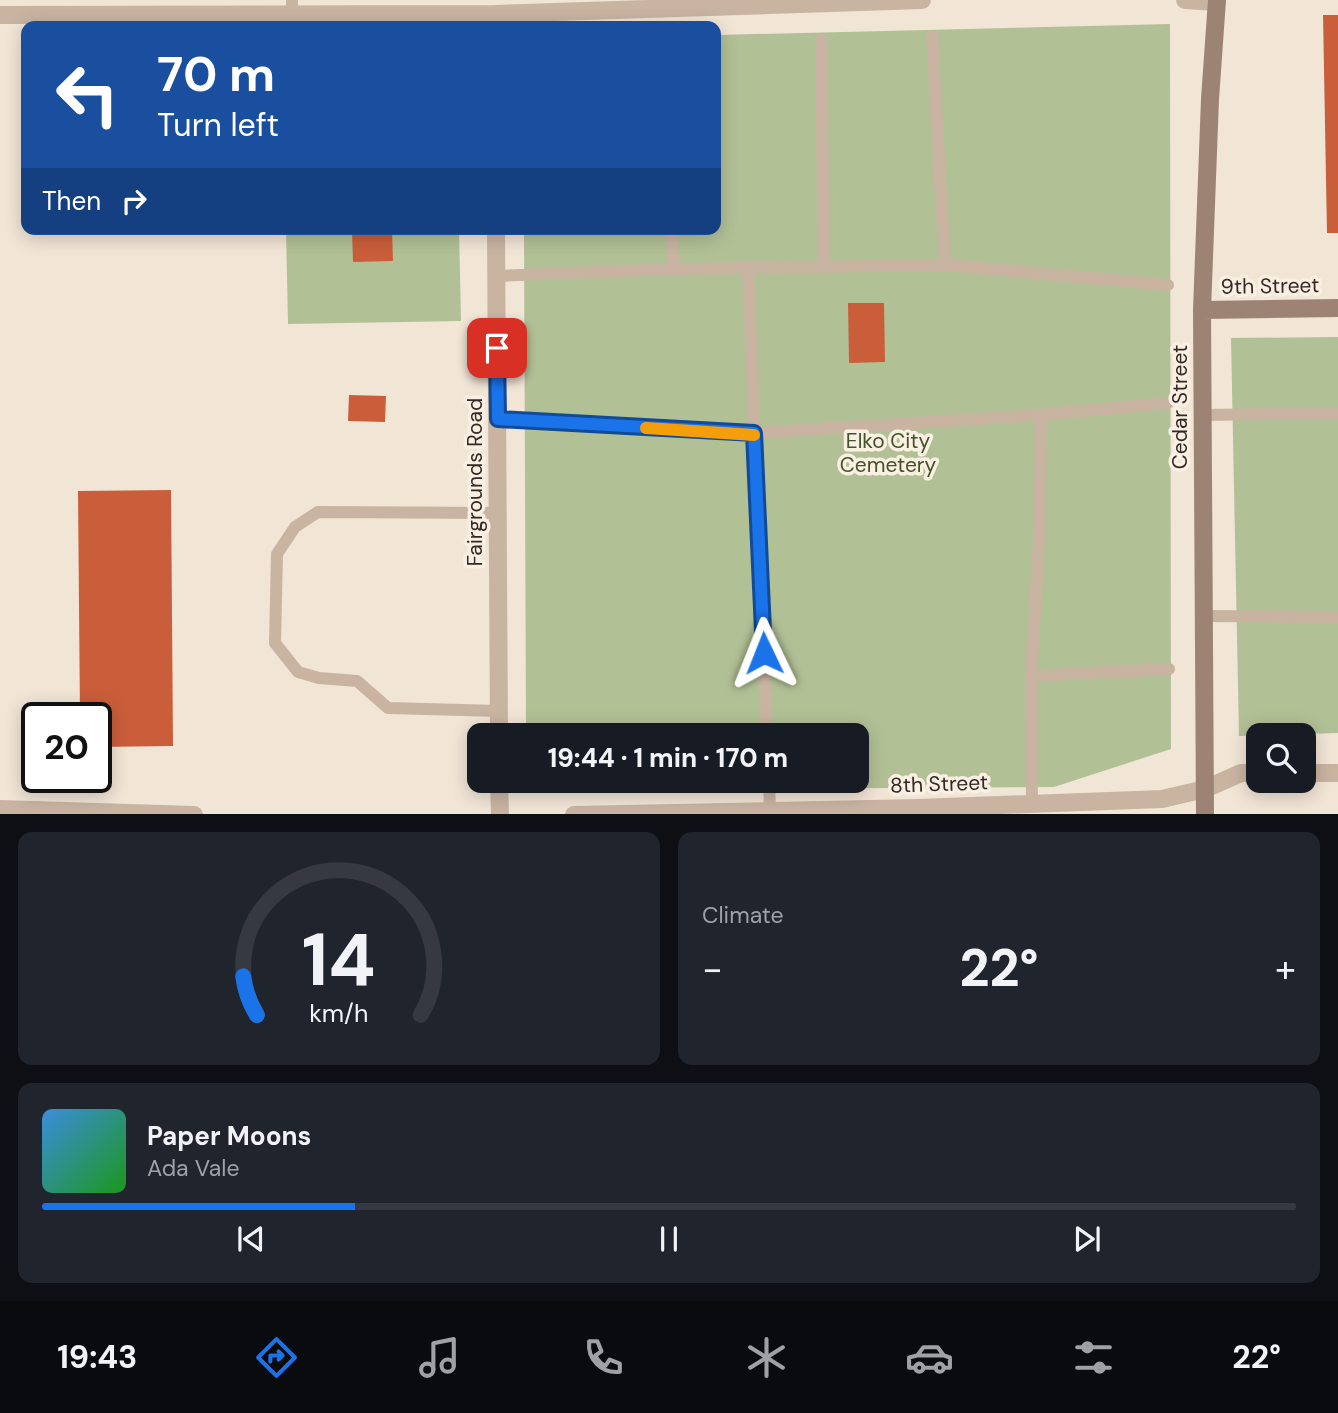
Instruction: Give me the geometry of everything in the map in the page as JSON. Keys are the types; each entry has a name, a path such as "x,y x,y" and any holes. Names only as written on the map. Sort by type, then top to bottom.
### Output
{"street":[{"path":"0,15 292,8 495,14 922,0"},
{"path":"1185,0 1217,1"},
{"name":"Cedar Street","path":"1205,814 1202,310 1210,99 1217,1"},
{"name":"Fairgrounds Road","path":"496,235 499,723"},
{"name":"9th Street","path":"1202,310 1338,308"},
{"name":"8th Street","path":"574,814 918,811 1162,799 1205,789 1246,773"},
{"path":"1316,773 1338,773"},
{"path":"499,793 500,814"},
{"path":"0,809 194,814"}],"lane":[{"path":"932,36 945,265"},
{"path":"821,40 824,268"},
{"path":"672,235 673,269"},
{"path":"497,276 673,269 945,265 1168,285"},
{"path":"748,269 766,723"},
{"path":"498,419 754,433 1041,415 1168,403"},
{"path":"1203,415 1338,413"},
{"path":"1032,804 1031,676 1039,543 1041,415"},
{"path":"498,513 318,512 295,527 277,554 275,643 298,672 319,678 357,681 388,708 499,711"},
{"path":"1204,616 1338,617"},
{"path":"1031,676 1169,669"},
{"path":"769,793 770,811"}],"green space":[{"name":"Elko City Cemetery","path":"1170,24 1171,749 1054,787 869,788 869,723 526,723 524,235 721,235 721,35"},
{"path":"286,235 459,235 461,321 288,324"},
{"path":"1338,337 1338,733 1316,734 1316,723 1246,723 1246,736 1239,736 1231,338"}],"building":[{"path":"1323,15 1338,15 1338,233 1327,233"},
{"path":"352,235 392,235 393,261 353,262"},
{"path":"848,303 884,303 885,362 849,363"},
{"path":"349,395 386,396 385,422 348,421"},
{"path":"171,490 173,746 112,747 112,702 80,702 78,491"}],"slow traffic":[{"path":"646,428 754,435"}],"route":[{"path":"497,348 498,419 754,433 764,653"}]}
